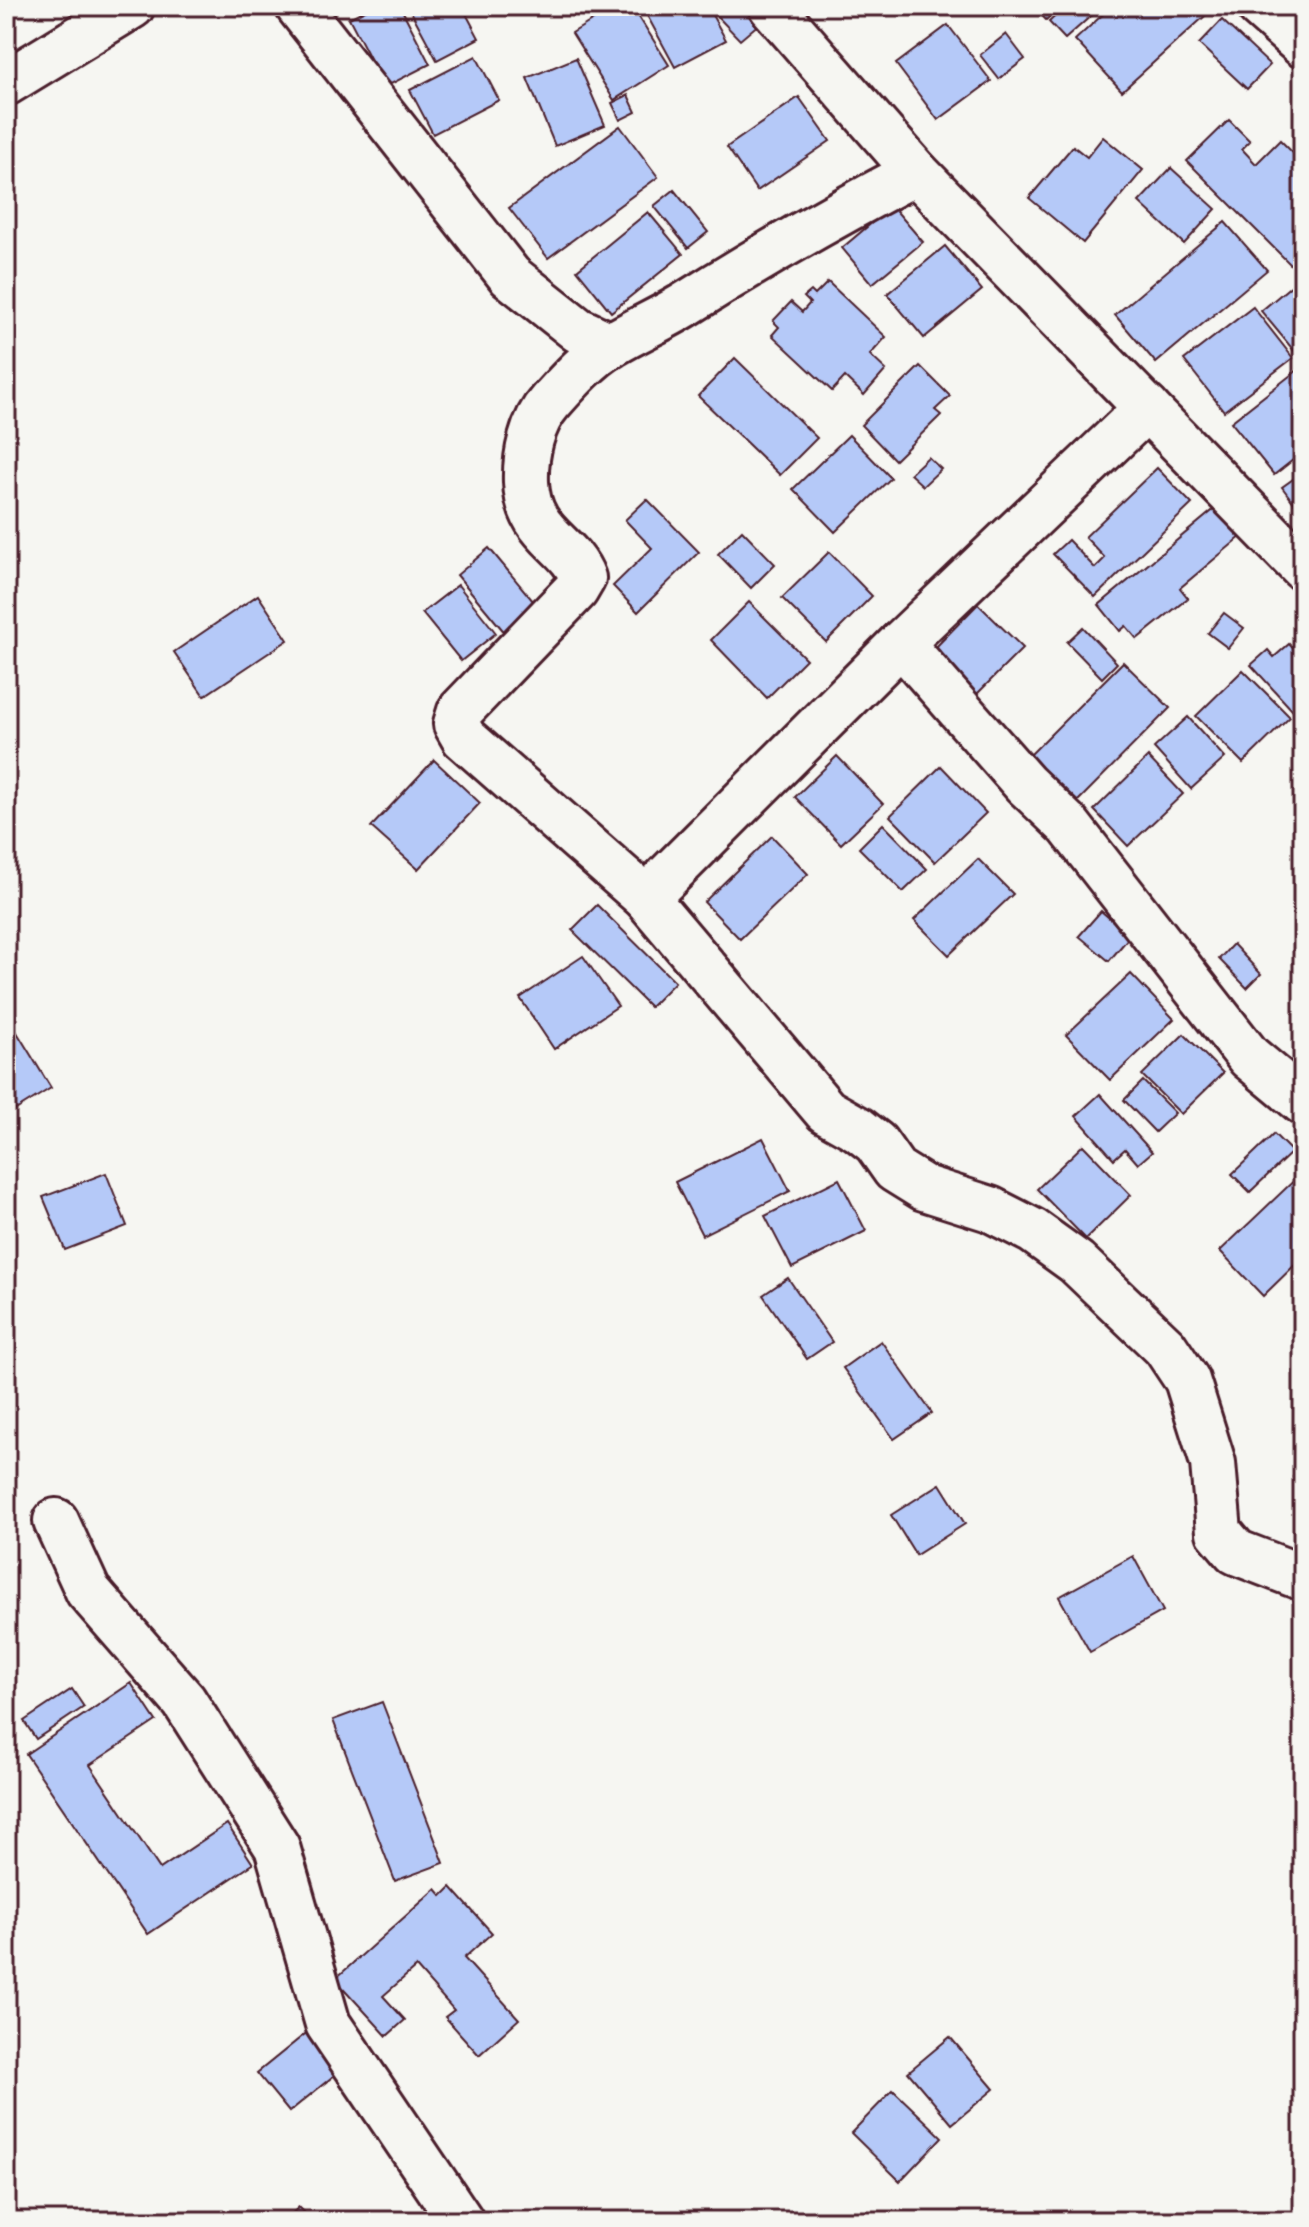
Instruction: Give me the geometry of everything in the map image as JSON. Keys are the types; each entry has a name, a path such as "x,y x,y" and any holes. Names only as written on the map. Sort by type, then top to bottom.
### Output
{"street":[{"path":"6,83 132,6"},
{"path":"771,6 916,172 1303,568"},
{"path":"1259,6 1303,45"},
{"path":"316,12 510,276 578,330 610,345"},
{"path":"916,172 801,233 654,324 610,345 549,403 529,446 525,483 532,513 546,536 578,565 583,578 576,590 460,711 456,724 464,738 646,898 826,1111 876,1143 895,1170 924,1188 990,1209 1033,1231 1076,1262 1165,1347 1187,1380 1213,1463 1219,1532 1236,1552 1303,1578"},
{"path":"646,898 901,643 1147,408"},
{"path":"901,643 1025,784 1069,826 1249,1057 1303,1102"},
{"path":"56,1521 88,1591 184,1701 277,1847 328,2024 461,2221"}],"building":[{"path":"373,6 400,6 430,64 385,87 349,18"},
{"path":"408,6 462,6 479,38 437,60"},
{"path":"616,6 632,6 669,65 614,100 572,33"},
{"path":"707,6 726,40 675,67 643,8"},
{"path":"724,6 745,6 760,23 740,40 715,14"},
{"path":"1033,6 1061,6 1046,20"},
{"path":"1066,6 1102,6 1065,39 1049,22"},
{"path":"1112,6 1216,6 1122,91 1075,40"},
{"path":"1222,20 1270,65 1247,89 1199,44"},
{"path":"948,25 991,81 938,120 896,64"},
{"path":"1006,34 1025,59 999,79 980,55"},
{"path":"476,56 499,100 433,134 410,90"},
{"path":"576,58 605,125 555,146 527,78"},
{"path":"628,95 636,112 620,120 612,103"},
{"path":"799,97 830,141 757,191 727,147"},
{"path":"1229,120 1250,141 1242,149 1256,164 1280,140 1303,163 1303,266 1297,271 1187,161"},
{"path":"620,126 658,177 548,258 509,208"},
{"path":"1103,137 1143,170 1083,243 1029,198 1073,146 1087,157"},
{"path":"1171,168 1216,209 1184,244 1139,202"},
{"path":"674,190 708,232 688,248 654,206"},
{"path":"892,206 923,242 872,284 842,248"},
{"path":"648,212 683,254 611,312 577,270"},
{"path":"1225,222 1267,270 1156,363 1115,315"},
{"path":"945,246 982,290 924,338 887,294"},
{"path":"828,282 886,337 870,355 886,370 864,395 845,377 832,391 772,335 779,327 773,321 791,302 802,312 810,303 804,297 811,291 815,295"},
{"path":"1292,285 1303,299 1303,355 1300,358 1261,311"},
{"path":"1253,307 1293,358 1224,411 1184,360"},
{"path":"735,358 817,438 780,475 698,396"},
{"path":"920,366 950,396 935,410 941,415 895,460 861,425"},
{"path":"1296,371 1303,379 1303,452 1274,475 1231,422"},
{"path":"849,435 891,478 835,532 793,489"},
{"path":"928,457 941,469 923,486 910,474"},
{"path":"1157,468 1192,504 1095,597 1053,554 1068,540 1095,568 1105,558 1085,537"},
{"path":"1303,472 1303,515 1282,487"},
{"path":"647,499 699,552 638,612 613,586 652,548 625,520"},
{"path":"1217,507 1242,536 1180,588 1188,598 1137,639 1126,626 1120,631 1099,605"},
{"path":"742,530 775,564 751,588 718,554"},
{"path":"489,548 548,619 516,646 457,575"},
{"path":"829,552 872,596 826,642 782,598"},
{"path":"458,585 496,633 461,661 422,613"},
{"path":"258,595 288,640 204,696 174,652"},
{"path":"749,602 806,659 767,698 711,640"},
{"path":"978,604 1023,648 974,697 929,654"},
{"path":"1224,613 1244,628 1228,648 1208,633"},
{"path":"1083,627 1117,663 1102,678 1067,642"},
{"path":"1289,644 1303,659 1303,702 1293,711 1251,665 1268,650 1274,657"},
{"path":"1123,662 1170,708 1075,804 1028,757"},
{"path":"1243,670 1290,717 1243,763 1196,716"},
{"path":"1188,717 1225,758 1191,789 1154,748"},
{"path":"837,756 883,804 841,844 795,797"},
{"path":"1148,757 1183,794 1128,846 1094,810"},
{"path":"434,760 480,803 418,869 371,827"},
{"path":"941,766 986,813 935,862 890,816"},
{"path":"883,824 927,869 903,892 859,848"},
{"path":"772,836 808,874 740,939 704,902"},
{"path":"978,859 1013,894 949,955 914,920"},
{"path":"597,905 675,982 650,1007 572,930"},
{"path":"1101,911 1130,936 1109,961 1079,936"},
{"path":"1233,944 1261,974 1247,988 1219,959"},
{"path":"583,956 618,1006 554,1049 520,998"},
{"path":"1131,974 1174,1019 1110,1080 1066,1035"},
{"path":"15,1029 51,1088 6,1116 6,1035"},
{"path":"1184,1034 1223,1073 1181,1114 1142,1075"},
{"path":"1143,1081 1175,1113 1155,1132 1124,1100"},
{"path":"1100,1094 1152,1152 1138,1164 1125,1149 1114,1159 1076,1116"},
{"path":"1274,1134 1292,1152 1250,1192 1232,1174"},
{"path":"763,1138 790,1191 702,1235 675,1182"},
{"path":"1083,1145 1131,1195 1086,1239 1037,1189"},
{"path":"1303,1172 1303,1257 1263,1296 1220,1251"},
{"path":"106,1173 127,1226 65,1250 43,1197"},
{"path":"839,1179 866,1231 792,1268 765,1216"},
{"path":"788,1278 832,1342 807,1359 763,1295"},
{"path":"881,1341 932,1413 894,1439 843,1368"},
{"path":"1303,1467 1303,1488 1293,1477"},
{"path":"940,1484 965,1524 916,1555 891,1515"},
{"path":"1133,1556 1163,1611 1090,1652 1059,1597"},
{"path":"131,1683 156,1721 90,1765 160,1869 227,1824 253,1864 148,1934 26,1754"},
{"path":"72,1689 84,1707 36,1739 24,1721"},
{"path":"382,1702 444,1863 395,1881 333,1720"},
{"path":"451,1887 492,1933 464,1958 519,2019 479,2055 445,2017 454,2010 416,1967 383,1996 405,2020 387,2036 335,1979 436,1889 442,1896"},
{"path":"310,2030 342,2069 289,2112 257,2073"},
{"path":"950,2037 994,2089 952,2124 908,2072"},
{"path":"893,2090 942,2137 900,2181 851,2133"},
{"path":"299,2207 313,2221 284,2221"},
{"path":"408,2212 416,2221 398,2221"}]}
